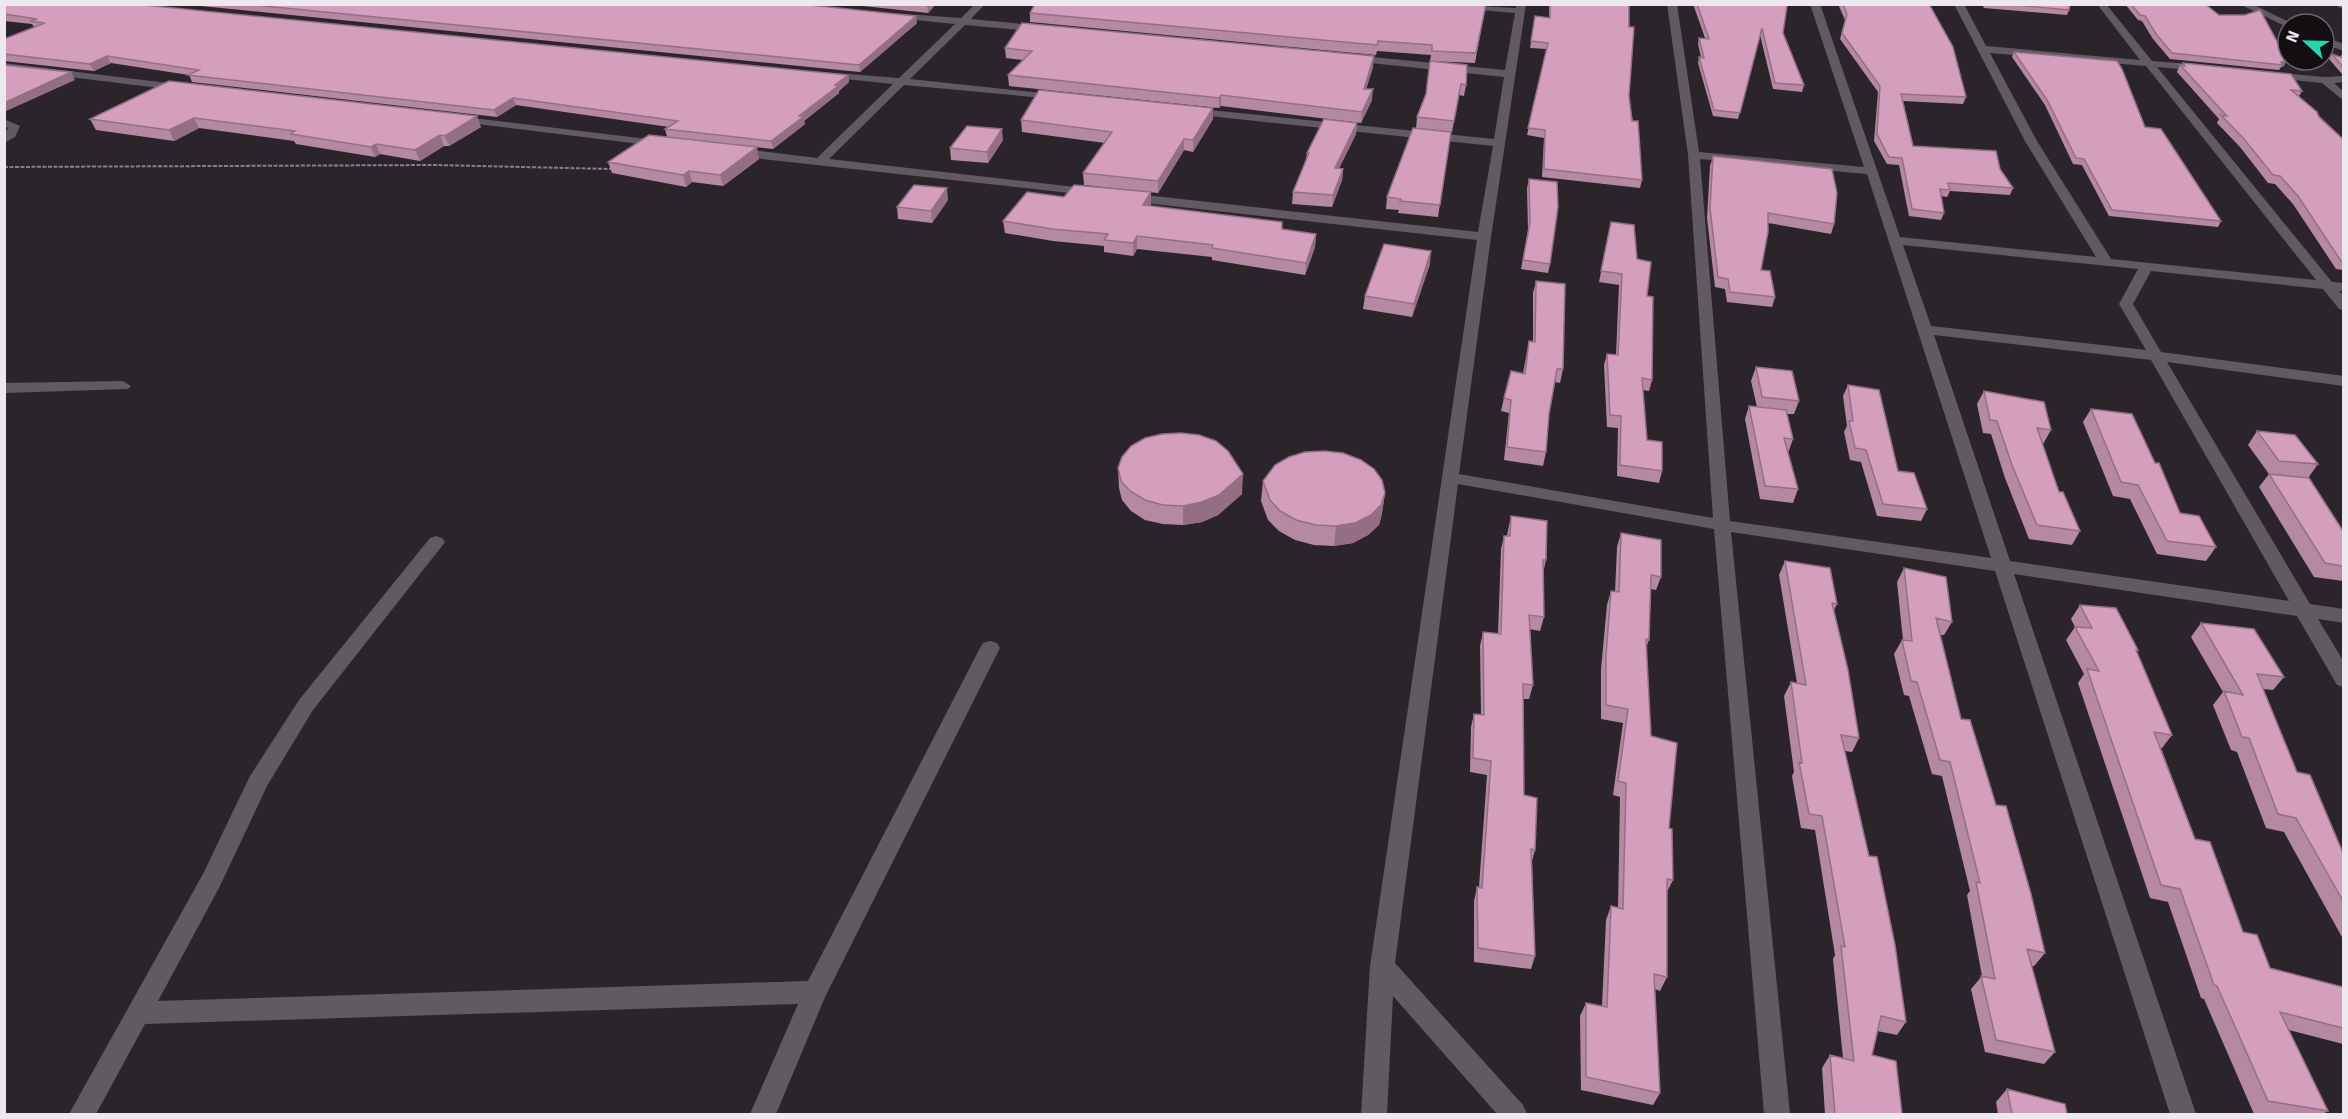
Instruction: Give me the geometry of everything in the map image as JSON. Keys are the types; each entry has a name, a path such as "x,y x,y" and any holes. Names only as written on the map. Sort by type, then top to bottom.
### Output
{"street":[{"path":"819,162 981,4"},
{"path":"1374,1114 1382,966 1449,477 1520,8 1445,4"},
{"path":"1672,4 1694,154 1722,525 1777,1114"},
{"path":"1815,4 1925,330 2183,1114"},
{"path":"1959,4 2031,141 2105,260"},
{"path":"2101,4 2335,286 2343,306"},
{"path":"2243,4 2276,19"},
{"path":"2337,4 2343,7"},
{"path":"884,14 1058,30"},
{"path":"1983,49 2218,69"},
{"path":"1344,58 1510,74"},
{"path":"4,66 192,89"},
{"path":"819,73 1076,99"},
{"path":"2254,73 2325,80 2343,79"},
{"path":"2325,80 2343,98"},
{"path":"1182,110 1498,143"},
{"path":"439,117 682,146"},
{"path":"4,122 14,126 12,135 4,140"},
{"path":"727,151 1484,237"},
{"path":"1694,154 1871,171"},
{"path":"1895,240 2105,260 2335,286"},
{"path":"2147,265 2126,304 2343,680"},
{"path":"1925,330 2155,356 2343,381"},
{"path":"4,388 123,386"},
{"path":"1449,477 1722,525 2343,616"},
{"path":"82,1114 211,881 258,782 306,705 436,542"},
{"path":"763,1114 815,992 990,648"},
{"path":"1382,966 1514,1114"},
{"path":"137,1013 815,992"}],"path":[{"path":"4,167 435,165 610,169 647,141"}],"building":[{"path":"4,4 134,4 848,75 835,85 838,86 799,116 803,117 771,141 665,129 678,121 513,98 494,110 188,75 199,70 107,56 90,64 4,54 4,39 45,23 30,21 37,19 4,14"},
{"path":"245,4 800,4 916,16 859,65"},
{"path":"1035,4 1486,4 1476,53 1432,51 1432,45 1378,41 1377,45 1030,13"},
{"path":"1550,4 1629,4 1629,27 1634,27 1629,96 1632,121 1638,121 1642,180 1544,169 1545,130 1528,128 1548,43 1531,41 1535,16 1550,18"},
{"path":"1697,4 1787,4 1783,33 1804,85 1775,83 1762,28 1740,113 1714,110 1699,57 1704,58 1699,38 1709,39"},
{"path":"1843,4 1929,4 1953,47 1966,97 1901,94 1913,146 1996,151 2000,169 2013,188 1948,183 1950,190 1940,189 1944,213 1912,209 1902,158 1889,157 1877,134 1880,86 1842,33 1847,14"},
{"path":"2004,4 2070,4 2069,10"},
{"path":"2131,4 2205,4 2219,15 2245,15 2260,10 2276,40 2276,64 2172,53 2145,16 2140,15"},
{"path":"1022,23 1374,56 1364,89 1373,89 1362,112 1221,95 1219,98 1008,75 1032,51 1005,48"},
{"path":"2014,52 2117,61 2145,127 2161,129 2221,221 2112,210 2084,159 2076,158 2047,100"},
{"path":"2336,55 2343,58 2343,67 2336,59"},
{"path":"1430,61 1467,65 1466,85 1461,84 1454,121 1417,117 1426,94"},
{"path":"2183,63 2291,74 2302,91 2291,90 2317,112 2319,117 2343,139 2343,261 2298,196 2280,176 2273,175 2221,115 2227,116 2180,65 2185,66"},
{"path":"4,65 71,72 4,103"},
{"path":"169,81 477,116 445,136 440,135 415,150 376,144 371,147 291,134 295,131 194,118 169,130 90,119"},
{"path":"1039,90 1213,108 1193,140 1184,139 1158,181 1083,173 1112,132 1021,120"},
{"path":"1324,119 1357,123 1335,168 1343,169 1333,195 1293,192 1309,153 1307,153"},
{"path":"967,126 1002,129 987,152 950,148"},
{"path":"1413,128 1451,132 1440,205 1400,201 1401,199 1387,197"},
{"path":"649,135 757,147 720,175 689,171 683,175 608,162"},
{"path":"1713,156 1832,169 1837,193 1834,224 1768,213 1768,232 1761,270 1770,271 1775,297 1730,292 1728,279 1718,277 1710,208"},
{"path":"1529,179 1557,182 1558,207 1550,264 1523,260 1530,222"},
{"path":"914,185 947,188 931,211 897,207"},
{"path":"1074,185 1151,192 1143,205 1282,222 1282,229 1316,234 1306,263 1212,248 1213,245 1137,236 1133,243 1104,240 1108,234 1052,229 1003,221 1027,192 1064,197"},
{"path":"1611,222 1634,225 1637,259 1651,262 1647,296 1653,297 1652,380 1642,378 1647,440 1662,442 1662,471 1620,465 1621,416 1610,415 1607,354 1618,355 1622,274 1601,271"},
{"path":"1384,244 1431,251 1414,304 1365,296"},
{"path":"1536,281 1565,284 1563,369 1557,369 1549,414 1546,452 1507,447 1511,400 1504,398 1511,371 1525,374 1529,341 1535,342"},
{"path":"1756,367 1792,371 1799,401 1762,397"},
{"path":"1848,385 1879,390 1898,471 1914,473 1927,509 1883,504 1866,450 1855,448 1849,421 1853,421"},
{"path":"1984,391 2044,402 2051,430 2037,428 2059,492 2063,492 2080,531 2037,525 1997,421 1990,420"},
{"path":"1749,406 1786,410 1793,439 1784,438 1798,489 1765,486"},
{"path":"2091,409 2132,414 2155,463 2159,463 2180,513 2199,516 2216,547 2167,541 2138,485 2121,482"},
{"path":"2257,431 2295,435 2318,464 2279,461"},
{"path":"1181,433 1199,435 1216,441 1228,451 1243,474 1219,495 1183,506 1163,505 1145,500 1130,491 1121,481 1118,468 1122,457 1131,446 1145,438"},
{"path":"1305,452 1343,453 1361,460 1374,469 1382,480 1385,493 1381,505 1371,515 1355,523 1336,526 1316,525 1296,520 1280,511 1270,500 1263,481 1275,465"},
{"path":"2269,474 2309,478 2343,531 2343,566 2325,563"},
{"path":"1511,516 1547,521 1546,560 1543,560 1544,617 1529,615 1533,685 1523,684 1524,795 1537,798 1535,850 1531,849 1535,956 1478,948 1477,887 1482,888 1491,761 1473,758 1474,714 1484,715 1483,632 1501,634 1504,536 1510,536"},
{"path":"1621,533 1661,540 1661,577 1651,575 1649,640 1646,639 1651,736 1677,743 1669,828 1672,829 1673,880 1667,879 1667,977 1654,974 1660,1093 1586,1077 1586,1003 1607,1007 1611,906 1623,909 1626,783 1618,781 1628,709 1606,705 1606,655 1611,591 1619,592"},
{"path":"1785,561 1830,568 1837,604 1832,603 1848,670 1859,738 1841,735 1869,856 1877,857 1895,945 1906,1022 1881,1016 1872,1055 1896,1061 1902,1114 1835,1114 1830,1055 1854,1061 1841,946 1845,947 1822,816 1809,814 1799,762 1802,763 1791,682 1806,685"},
{"path":"1904,568 1946,577 1952,622 1936,618 1961,719 1970,720 1996,805 2006,806 2031,894 2045,953 2027,949 2055,1052 1996,1040 1981,976 1995,979 1976,882 1980,883 1950,762 1940,760 1917,682 1911,681 1902,640 1912,641"},
{"path":"2080,605 2116,608 2138,650 2136,650 2172,735 2154,732 2195,839 2210,842 2243,932 2257,935 2270,968 2343,987 2343,1028 2280,1012 2328,1111 2268,1101 2217,986 2214,985 2180,889 2161,885 2087,669 2099,671 2075,627 2092,628"},
{"path":"2201,623 2254,629 2284,677 2257,674 2297,772 2310,775 2343,853 2343,901 2296,818 2278,814 2249,738 2242,737 2224,691 2243,695"},
{"path":"2007,1089 2065,1104 2067,1114 2012,1114"}]}
